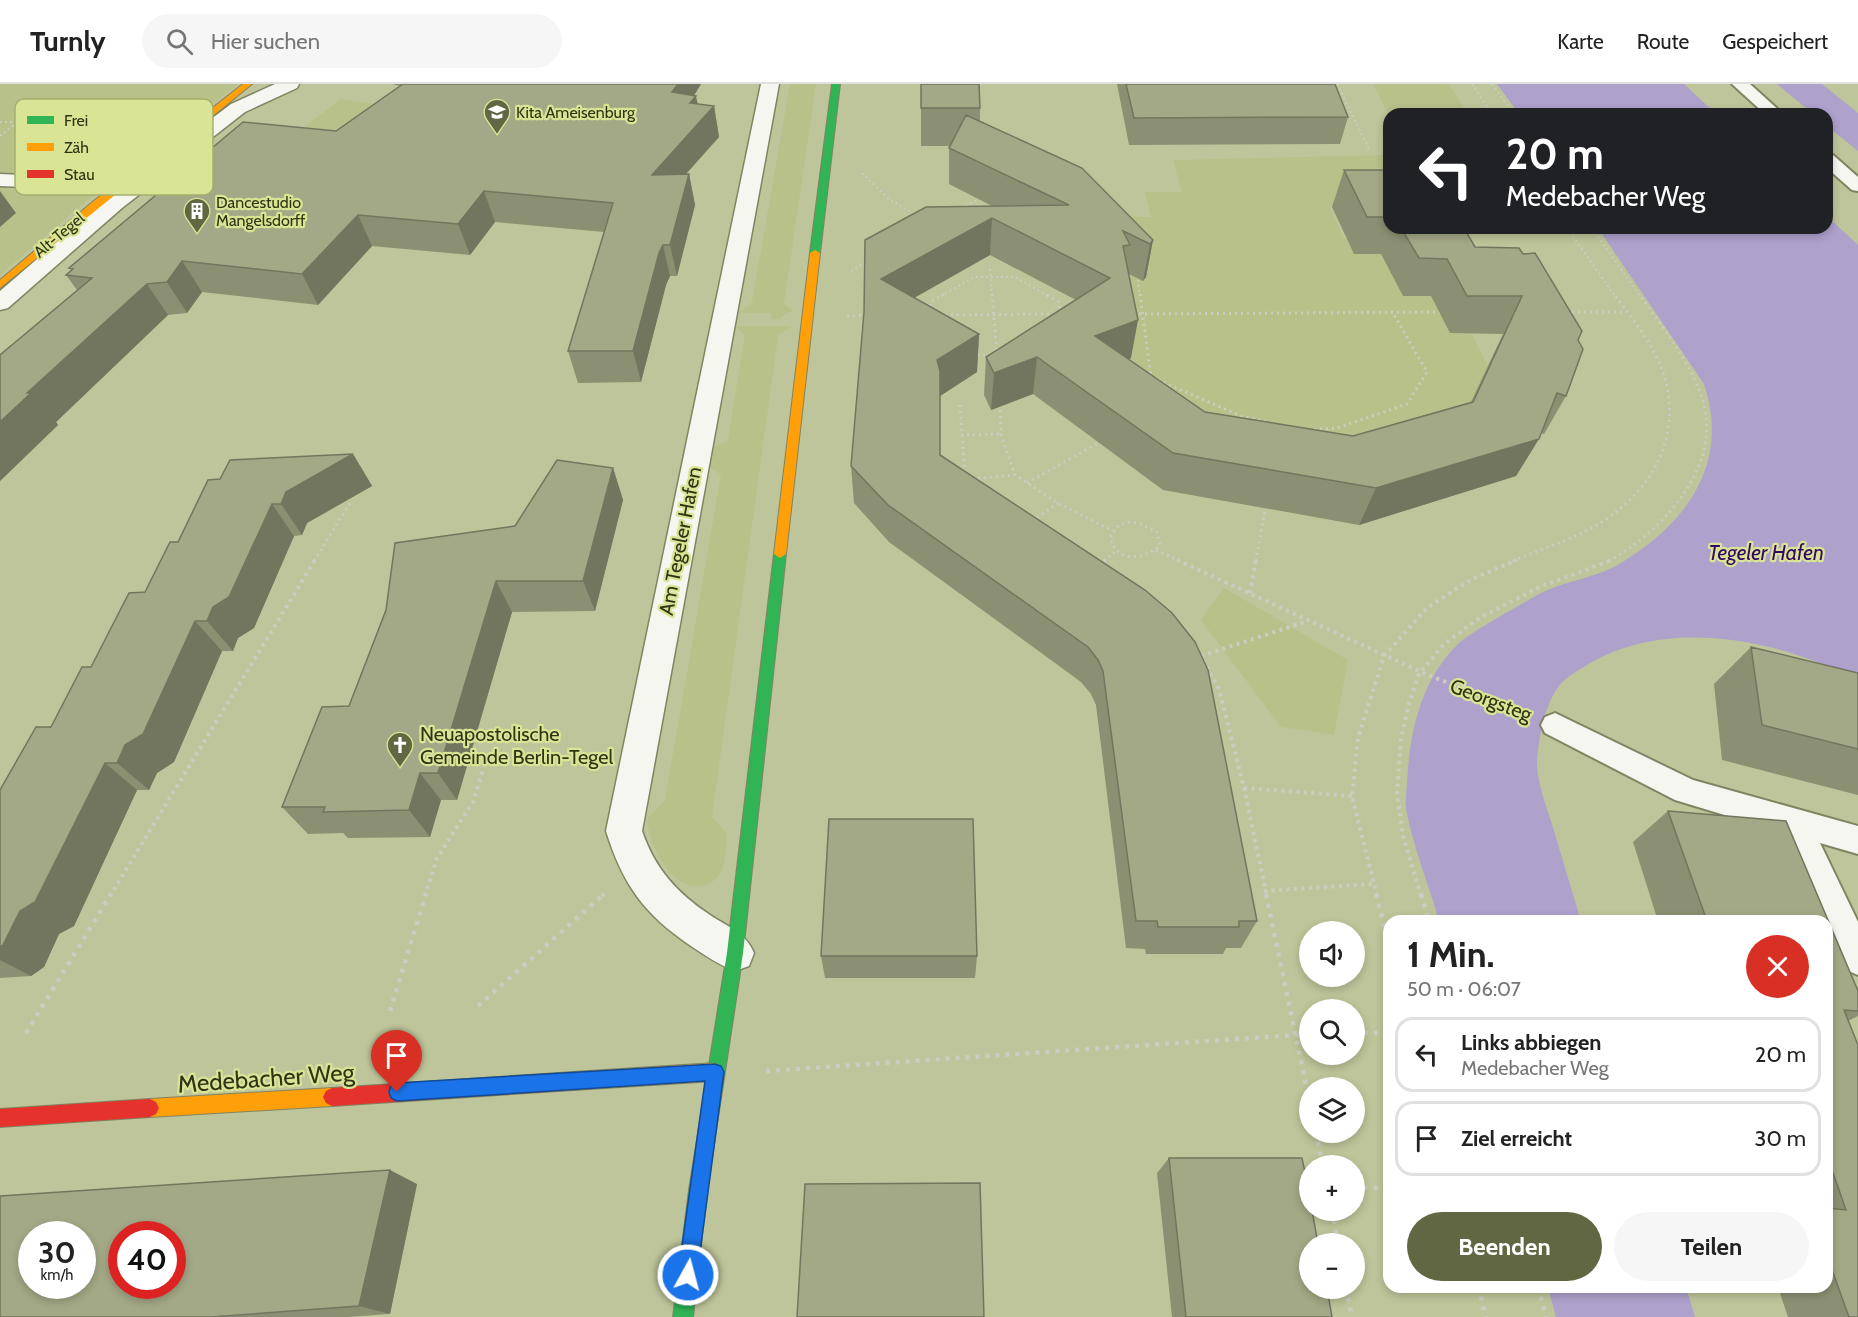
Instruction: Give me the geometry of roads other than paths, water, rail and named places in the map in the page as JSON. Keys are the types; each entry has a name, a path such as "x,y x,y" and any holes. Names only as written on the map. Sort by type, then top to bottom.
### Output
{"street":[{"name":"Alt-Tegel","path":"213,111 248,84"},
{"path":"213,127 238,108 290,84"},
{"name":"Am Tegeler Hafen","path":"735,953 674,913 650,888 632,861 624,831 770,84"},
{"path":"683,1317 715,1072 735,953 806,321 836,84"},
{"name":"Alt-Tegel","path":"0,180 15,180"},
{"name":"Alt-Tegel","path":"0,285 106,195"},
{"path":"0,303 124,195"},
{"name":"Medebacher Weg","path":"0,1119 715,1072"}],"lane":[{"path":"1740,84 1768,108"},
{"path":"1833,164 1858,186"},
{"path":"1555,724 1686,791 1858,840"},
{"path":"1796,824 1858,959"}],"water":[{"path":"1497,84 1684,84 1710,108 1515,108"},
{"path":"1777,84 1822,84 1858,113 1858,151 1833,131 1833,108 1806,108"},
{"name":"Tegeler Hafen","path":"1833,222 1858,245 1858,681 1795,654 1726,639 1691,637 1656,640 1623,648 1592,662 1566,679 1554,694 1544,721 1537,759 1541,790 1579,915 1437,915 1412,836 1406,805 1411,744 1426,690 1445,658 1465,638 1486,624 1543,592 1616,566 1663,532 1696,490 1706,467 1711,441 1711,413 1704,384 1602,234 1833,234"},
{"path":"1550,1293 1688,1293 1695,1317 1556,1317"}],"place":[{"name":"Kita Ameisenburg","path":"497,135"},
{"name":"Dancestudio Mangelsdorff","path":"197,234"},
{"name":"Neuapostolische Gemeinde Berlin-Tegel","path":"400,768"}]}
